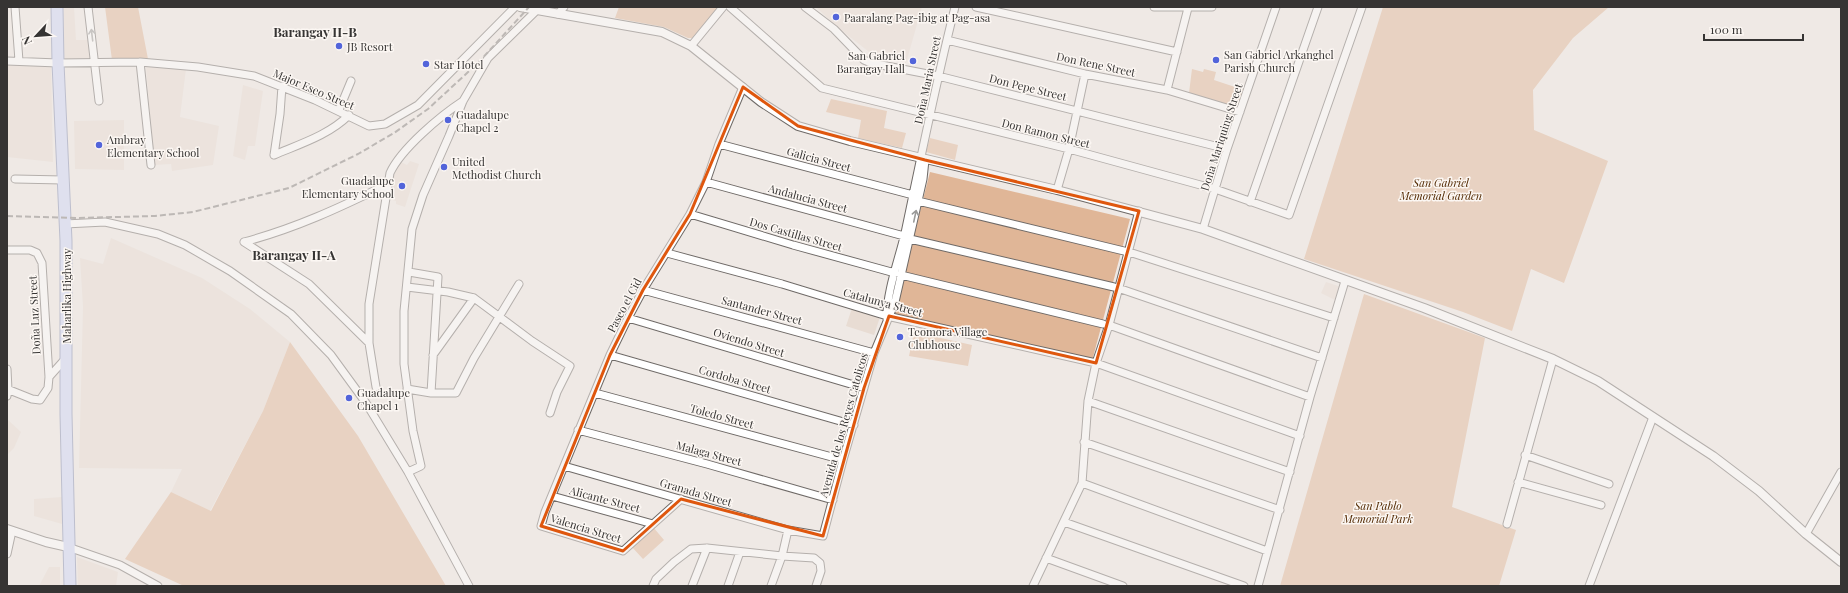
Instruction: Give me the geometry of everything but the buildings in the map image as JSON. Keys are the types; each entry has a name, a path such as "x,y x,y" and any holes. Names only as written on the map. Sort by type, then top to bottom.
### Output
{"main road":[{"name":"Maharlika Highway","path":"58,7 58,63 65,224 67,358 66,409 70,586"}],"street":[{"path":"15,7 19,61"},
{"path":"88,7 99,101"},
{"name":"Major Eseo Street","path":"7,61 58,63 140,62 198,67 254,76 339,110 369,126 385,124 418,106 515,7"},
{"path":"558,14 564,7"},
{"path":"691,46 723,7"},
{"name":"Don Ramon Street","path":"730,7 822,88 1069,149 1215,189 1289,215 1362,7"},
{"name":"Don Pepe Street","path":"805,7 834,29 864,60 871,63 938,76 1228,149"},
{"name":"Doña Maria Street","path":"923,160 938,76 955,7"},
{"path":"976,7 991,9 1177,52"},
{"path":"1154,7 1212,7"},
{"name":"Doña Mariquing Street","path":"1203,229 1240,112 1276,7"},
{"path":"1250,202 1318,7"},
{"path":"524,8 662,32 691,46 778,114 798,126 923,160 1057,190 1203,229 1424,308 1553,359 1598,381 1712,456 1759,491 1806,534 1841,562"},
{"path":"1167,90 1188,8"},
{"path":"408,472 421,466 413,431 404,356 404,311 412,230 422,195 463,101 488,58 537,10"},
{"name":"Don Rene Street","path":"946,40 1085,74 1167,90 1240,112"},
{"path":"140,62 151,164"},
{"path":"1057,190 1069,149 1085,74"},
{"path":"339,110 351,81"},
{"path":"282,86 274,155 318,136 342,123 349,115"},
{"name":"Paseo el Cid","path":"541,526 578,430 610,355 643,290 690,214 706,182 719,144 744,87"},
{"path":"376,387 369,343 370,304 388,184 394,164 444,114 463,101"},
{"name":"Galicia Street","path":"719,144 915,198 1126,252 1334,318"},
{"name":"Avenida de los Reyes Catolicos","path":"823,536 874,353 895,302 898,274 923,160"},
{"path":"15,179 63,180"},
{"name":"Andalucia Street","path":"706,182 907,237 1116,287 1322,358"},
{"path":"369,343 309,284 244,242 278,233 306,222 388,184"},
{"path":"1033,586 1082,483 1088,402 1096,363 1116,287 1139,211"},
{"name":"Dos Castillas Street","path":"690,214 793,246 898,274 1106,325 1310,397"},
{"path":"65,224 105,222 158,234 185,245 218,264 291,314 331,355 366,403 408,472 469,586"},
{"name":"Doña Luz Street","path":"7,250 30,250 38,253 42,263 48,377 48,388 40,400 7,392"},
{"name":"Catalunya Street","path":"667,252 782,284 888,318 1096,363 1300,436"},
{"path":"409,272 438,277 431,393"},
{"path":"1258,586 1310,397 1345,281"},
{"path":"407,389 431,393 456,393 474,358 519,284"},
{"path":"407,287 474,298 532,341 570,366 557,392 550,413"},
{"name":"Santander Street","path":"643,290 874,353"},
{"path":"433,356 474,298"},
{"name":"Oviendo Street","path":"628,318 864,388"},
{"name":"Cordoba Street","path":"610,355 854,425"},
{"name":"Doña Luz Street","path":"48,377 67,358"},
{"path":"1507,524 1553,359"},
{"path":"7,369 7,392"},
{"name":"Toledo Street","path":"595,393 843,460"},
{"path":"1088,402 1290,472"},
{"path":"1589,586 1653,417"},
{"name":"Malaga Street","path":"578,430 707,464 833,500"},
{"path":"1084,442 1280,510"},
{"path":"1525,455 1609,484"},
{"name":"Granada Street","path":"564,466 788,530 823,536"},
{"path":"1806,534 1841,472"},
{"path":"1518,482 1601,506"},
{"path":"1082,483 1267,551"},
{"name":"Alicante Street","path":"552,496 653,524"},
{"path":"653,524 681,499"},
{"path":"1064,522 1244,586"},
{"name":"Valencia Street","path":"541,526 623,551 653,524"},
{"path":"7,554 10,530 68,547 120,565 158,586"},
{"path":"771,586 782,556 788,530"},
{"path":"653,586 656,579 691,549 707,548 814,558 820,563 821,571 816,586"},
{"path":"692,586 707,548"},
{"path":"728,586 740,552"},
{"path":"1046,558 1123,586"}],"highlighted area":[{"path":"743,87 798,126 925,160 1139,211 1096,363 889,316 864,388 823,536 681,499 623,551 541,526 610,355 643,290 690,214"}],"shaded area":[{"path":"64,7 74,7 76,40 90,40 90,60 63,59"},
{"path":"816,7 922,7 906,63 873,55 837,27"},
{"path":"51,64 53,162 7,157 7,65"},
{"path":"146,67 186,69 180,117 219,126 213,165 172,171 171,164 154,165"},
{"path":"243,85 263,91 255,146 248,146 245,160 233,156"},
{"name":"Ambray Elementary School","path":"124,120 124,170 75,169 74,121"},
{"name":"Guadalupe Elementary School","path":"410,161 419,164 405,207 396,204 396,201 389,199 394,172 401,162 407,165"},
{"path":"111,238 202,278 250,309 290,342 263,411 210,511 171,492 182,469 79,468 83,307 80,258 103,264"},
{"path":"1326,282 1341,287 1335,300 1321,293"},
{"path":"852,308 880,317 874,335 846,326"},
{"path":"7,419 21,432 14,448 7,455"},
{"path":"62,497 62,524 34,516 34,499"},
{"path":"77,557 118,572 116,586 78,586"},
{"path":"49,567 60,567 60,586 39,586"}],"green space":[{"path":"105,7 138,7 148,59 112,60"},
{"path":"619,7 719,7 692,38 688,38 664,27 615,18"},
{"name":"San Gabriel Memorial Garden","path":"1383,7 1609,7 1573,38 1533,90 1534,130 1608,161 1564,283 1531,269 1512,331 1463,312 1304,259"},
{"path":"1192,69 1203,72 1204,69 1216,72 1214,80 1244,90 1237,107 1189,93"},
{"path":"831,99 887,111 884,128 906,133 902,148 858,138 861,120 826,112"},
{"path":"930,138 958,145 955,160 926,152"},
{"path":"930,172 1130,219 1092,361 894,314"},
{"name":"San Pablo Memorial Park","path":"1364,294 1485,338 1452,507 1516,530 1499,586 1280,586"},
{"path":"914,332 972,345 968,366 909,356"},
{"path":"290,342 358,436 446,586 184,586 125,559 171,492 211,511 263,411"},
{"path":"653,527 664,540 643,559 631,546"}],"railway":[{"path":"7,216 78,218 155,216 193,212 289,188 358,154 394,133 428,109 479,62 529,7"}],"place":[{"name":"Paaralang Pag-ibig at Pag-asa","path":"836,17"},
{"name":"JB Resort","path":"339,46"},
{"name":"San Gabriel Arkanghel Parish Church","path":"1216,60"},
{"name":"San Gabriel Barangay Hall","path":"913,61"},
{"name":"Star Hotel","path":"426,64"},
{"name":"Guadalupe Chapel 2","path":"448,120"},
{"name":"Ambray Elementary School","path":"99,145"},
{"name":"United Methodist Church","path":"444,167"},
{"name":"Guadalupe Elementary School","path":"402,186"},
{"name":"Teomora Village Clubhouse","path":"900,337"},
{"name":"Guadalupe Chapel 1","path":"349,398"}],"district":[{"name":"Barangay II-B","path":"315,31"},
{"name":"Barangay II-A","path":"294,254"}]}
